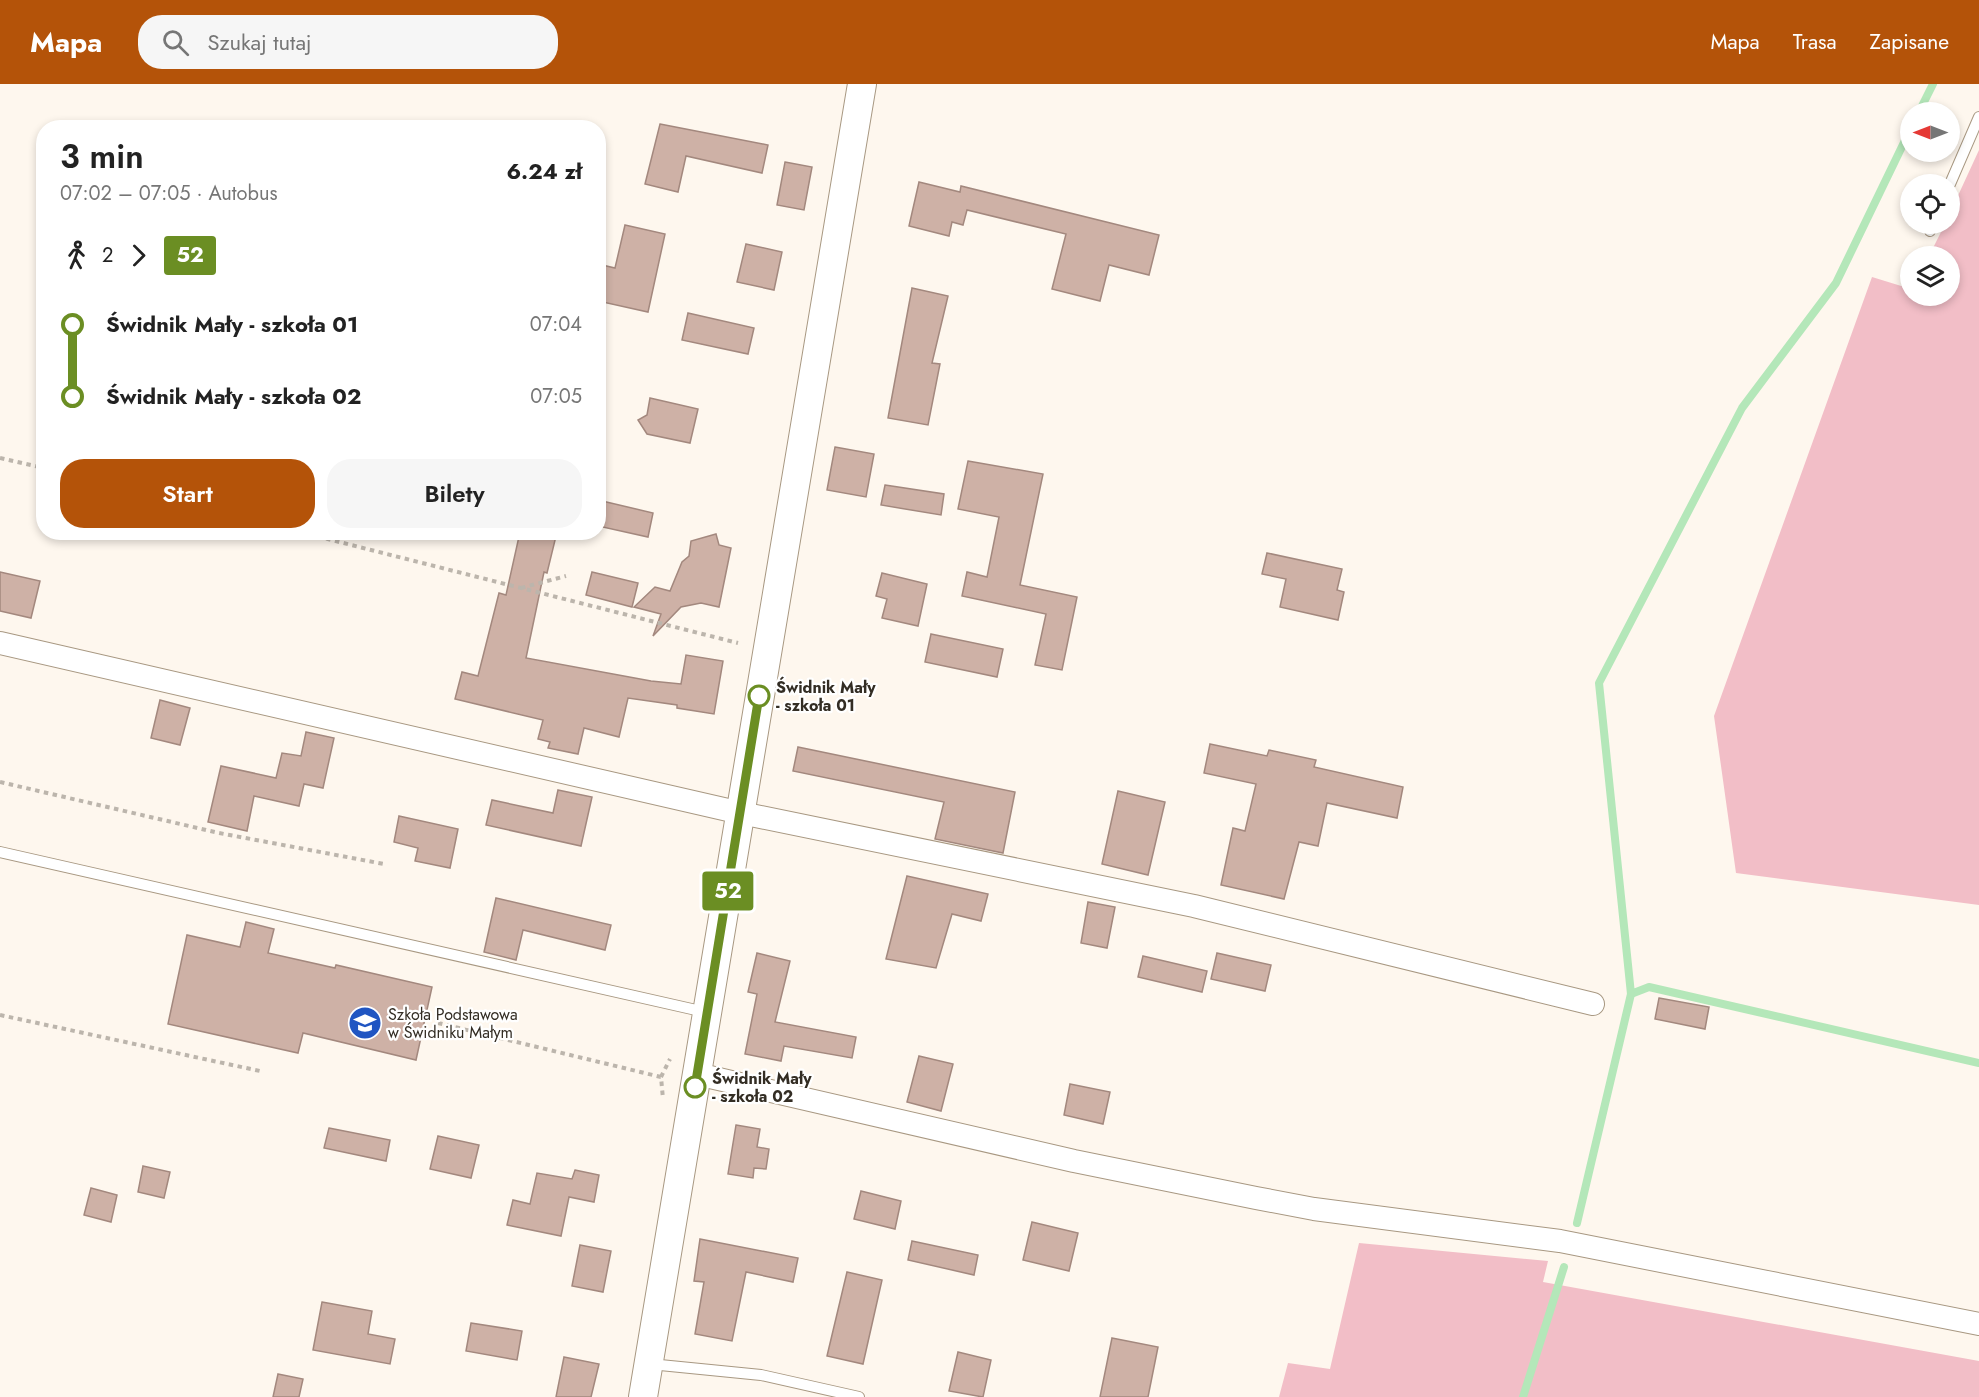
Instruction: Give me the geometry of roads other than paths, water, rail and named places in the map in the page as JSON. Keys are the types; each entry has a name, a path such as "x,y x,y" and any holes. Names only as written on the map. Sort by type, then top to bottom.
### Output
{"street":[{"path":"643,1397 862,84"},
{"path":"0,643 741,813 1194,906 1593,1004"},
{"path":"697,1074 1074,1161 1256,1198 1314,1209 1560,1241 1979,1324"}],"lane":[{"path":"1954,174 1979,117"},
{"path":"0,852 707,1013"},
{"path":"648,1364 761,1375 859,1397"}],"waterway":[{"path":"1924,102 1933,84"},
{"path":"1900,151 1836,283 1742,408 1599,683 1631,994 1649,987 1979,1063"},
{"path":"1577,1223 1631,994"},
{"path":"1523,1397 1564,1267"}],"place":[{"name":"Świdnik Mały - szkoła 01","path":"759,696"},
{"name":"Szkoła Podstawowa w Świdniku Małym","path":"365,1023"},
{"name":"Świdnik Mały - szkoła 02","path":"695,1087"}]}
